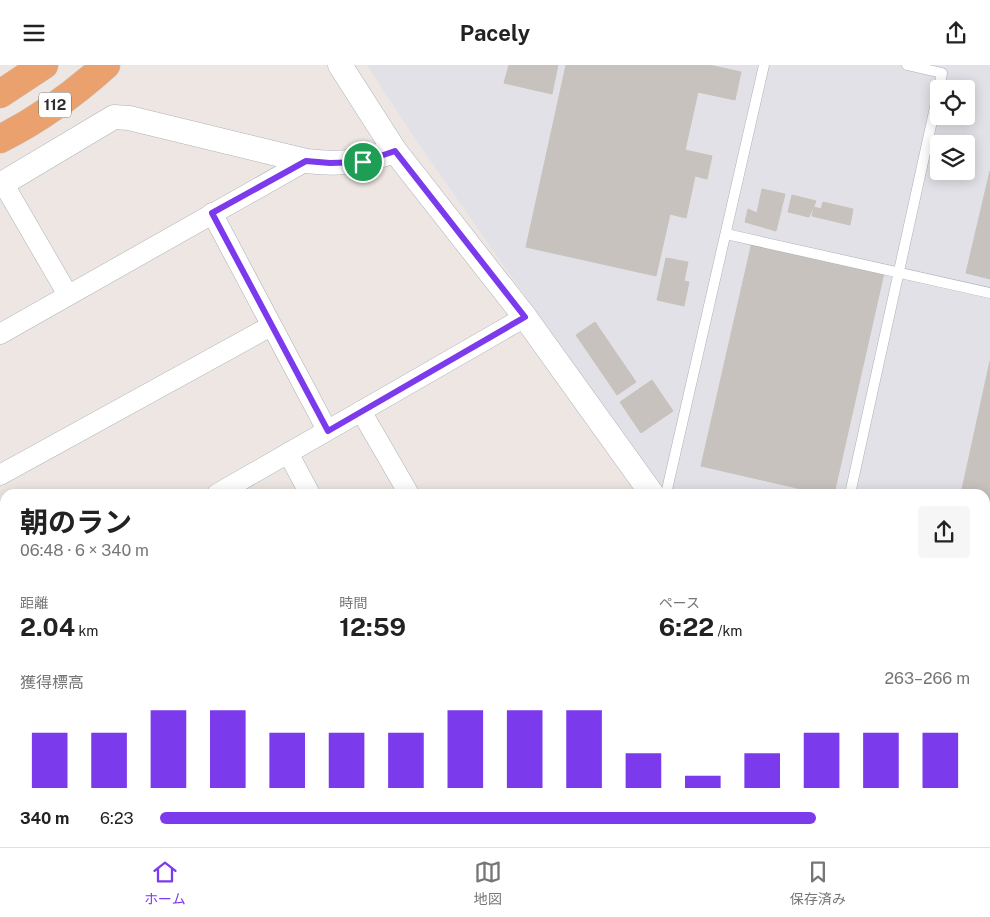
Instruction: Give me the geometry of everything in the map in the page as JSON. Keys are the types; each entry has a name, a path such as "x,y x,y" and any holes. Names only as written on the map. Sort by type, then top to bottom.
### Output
{"highway":[{"name":"112","path":"0,94 44,65"},
{"name":"112","path":"0,139 18,131 89,81 106,65"}],"street":[{"path":"340,65 395,151 525,317 648,489"},
{"path":"68,295 2,184 114,117 129,118 306,161 330,163 363,162 395,151"},
{"path":"0,334 306,161"},
{"path":"212,213 328,431"},
{"path":"225,489 525,317"},
{"path":"0,475 271,326"},
{"path":"361,411 406,489"},
{"path":"288,453 307,489"}],"lane":[{"path":"667,489 764,65"},
{"path":"907,65 942,73 941,80"},
{"path":"851,489 897,272 931,125"},
{"path":"726,234 990,293"}],"shaded area":[{"path":"367,65 990,65 990,489 660,489 414,137"}],"building":[{"path":"509,65 558,65 552,94 504,83"},
{"path":"566,65 709,65 741,72 735,100 698,92 685,150 712,156 707,179 695,176 686,218 670,214 656,276 526,247"},
{"path":"990,171 990,279 966,273"},
{"path":"762,189 785,194 776,231 745,222 748,209 757,213"},
{"path":"792,195 816,201 809,217 788,212"},
{"path":"823,202 853,209 850,225 812,216 814,207 821,209"},
{"path":"752,242 884,273 835,489 801,489 701,466"},
{"path":"666,258 688,262 684,281 689,282 684,306 657,300"},
{"path":"595,322 636,382 617,395 576,335"},
{"path":"990,361 990,489 962,489"},
{"path":"652,380 673,411 641,433 620,402"}],"route":[{"path":"395,151 525,317 328,431 212,213 306,161 330,163 363,162 395,151"}]}
